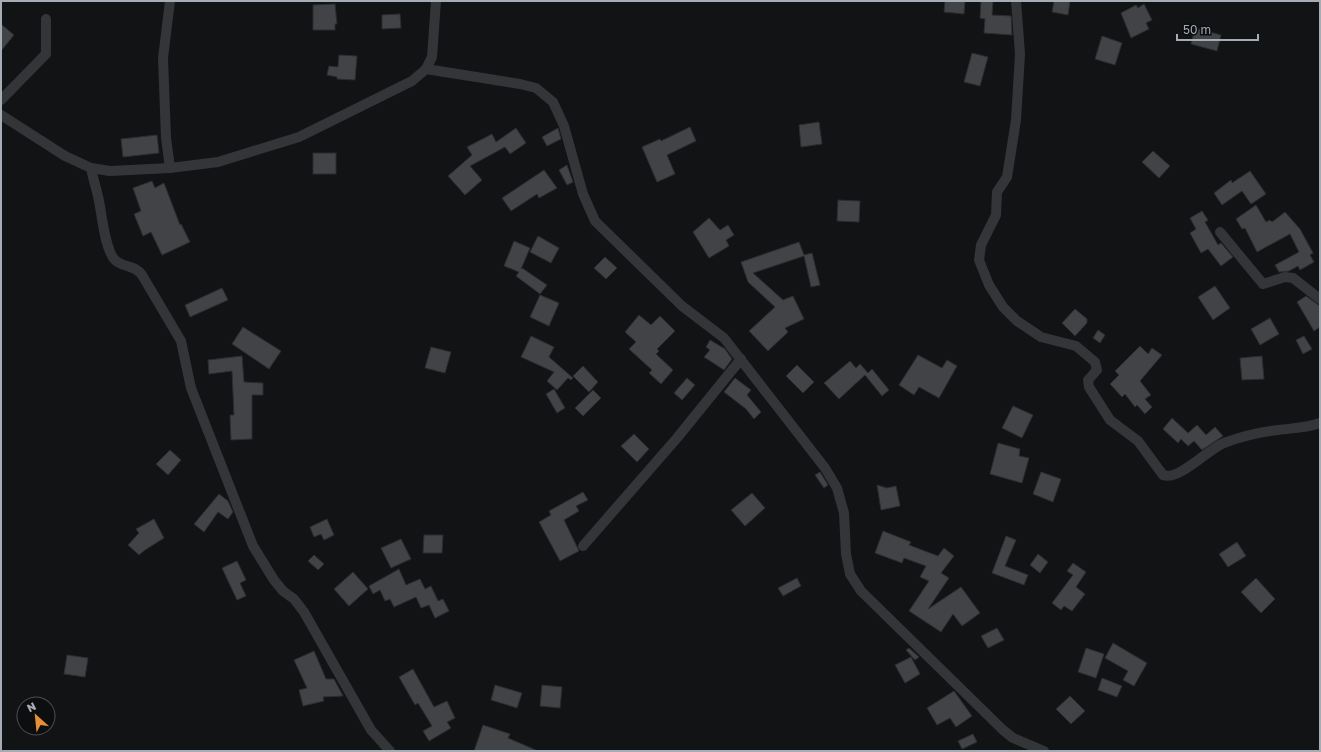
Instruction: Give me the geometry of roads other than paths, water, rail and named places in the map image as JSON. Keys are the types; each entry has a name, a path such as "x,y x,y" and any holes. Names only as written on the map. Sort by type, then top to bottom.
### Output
{"street":[{"path":"170,1 163,58 166,138 170,168"},
{"path":"1,115 65,156 90,168 110,171 170,168 218,162 299,137 406,84 426,69 432,57 436,1"},
{"path":"1016,1 1020,54 1016,120 1007,177 997,192 996,215 981,244 979,260 989,286 1003,307 1017,321 1041,336 1076,346 1095,362 1097,370 1088,380 1089,387 1110,420 1138,441 1163,475 1171,476 1191,465 1214,448 1224,443 1267,432 1312,426 1320,423"},
{"path":"1,100 46,54 46,19"},
{"path":"426,69 520,84 536,88 553,102 564,126 583,194 595,221 682,306 724,338 825,468 837,488 844,513 846,554 850,574 861,591 1003,730 1014,738 1044,751"},
{"path":"90,168 99,200 102,223 111,254 119,262 134,267 142,275 181,342 191,388 253,546 274,580 283,591 294,599 304,612 371,730 390,751"},
{"path":"1220,232 1263,284 1285,277 1293,278 1320,299"},
{"path":"583,546 677,438 741,359"}]}
